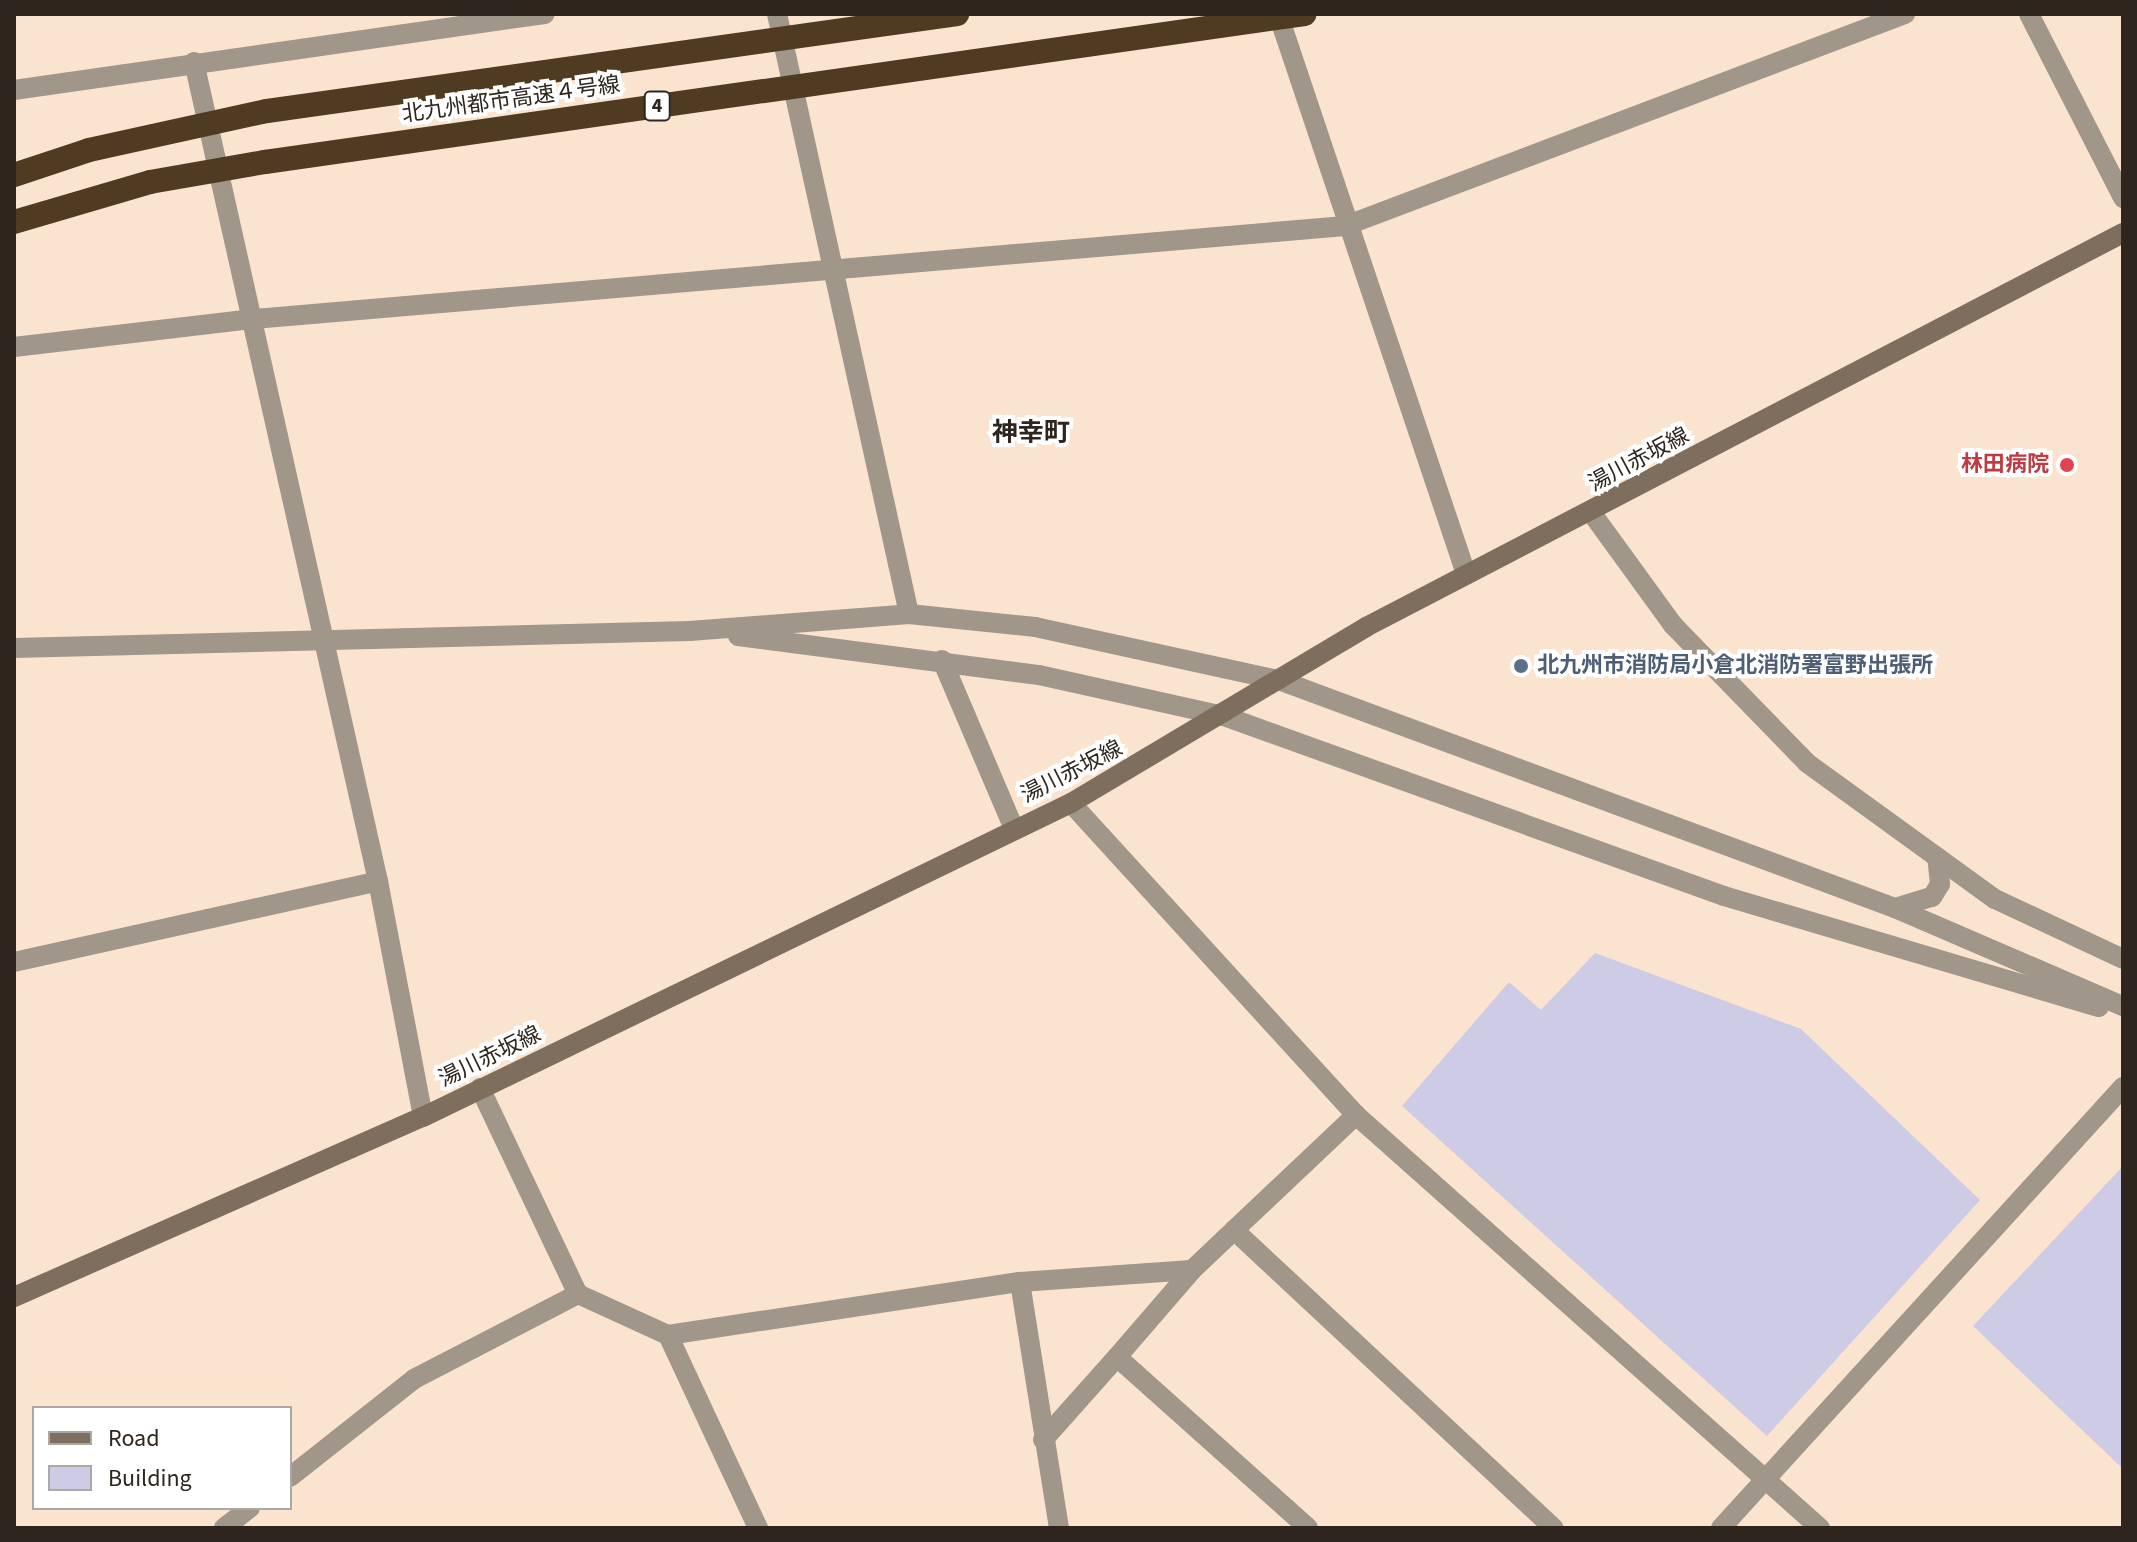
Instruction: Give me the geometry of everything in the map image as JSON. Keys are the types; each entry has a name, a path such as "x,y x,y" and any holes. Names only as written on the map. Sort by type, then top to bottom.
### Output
{"highway":[{"name":"北九州都市高速４号線","path":"14,175 89,150 267,111 957,14"},
{"name":"北九州都市高速４号線","path":"14,222 150,182 265,162 1305,14"}],"main road":[{"name":"湯川赤坂線","path":"14,1297 423,1117 1071,803 1466,574 1591,512 2123,233"}],"street":[{"path":"14,90 545,14"},
{"path":"777,14 909,614"},
{"path":"1278,14 1345,226 1466,574"},
{"path":"14,347 253,319 1345,226 1905,14"},
{"path":"2029,14 2123,198"},
{"path":"194,62 253,319 321,643 378,881 423,1117"},
{"path":"1591,512 1620,560 1743,699 1807,763 2024,917 2123,959"},
{"path":"14,648 321,643 690,631 909,614 1081,635 1279,680 1895,908 2123,1006"},
{"path":"690,631 942,660 1224,716 1724,896 2123,1014"},
{"path":"942,660 1014,829"},
{"path":"1071,803 1356,1115 1820,1528"},
{"path":"1895,908 1932,897 1940,884 1937,857"},
{"path":"14,962 378,881"},
{"path":"1721,1528 2123,1087"},
{"path":"480,1088 578,1294 668,1335 1020,1282 1192,1270"},
{"path":"1043,1440 1192,1270 1356,1115"},
{"path":"1234,1230 1554,1528"},
{"path":"1020,1282 1059,1528"},
{"path":"292,1475 414,1379 578,1294"},
{"path":"668,1335 758,1528"},
{"path":"1117,1357 1308,1528"},
{"path":"224,1528 247,1510"}],"building":[{"path":"1595,953 1801,1029 1980,1200 1767,1436 1402,1106 1509,982 1541,1010"},
{"path":"2123,1166 2123,1469 1973,1326"}],"place":[{"name":"林田病院","path":"2067,465"},
{"name":"北九州市消防局小倉北消防署富野出張所","path":"1521,666"}],"district":[{"name":"神幸町","path":"1031,433"}]}
